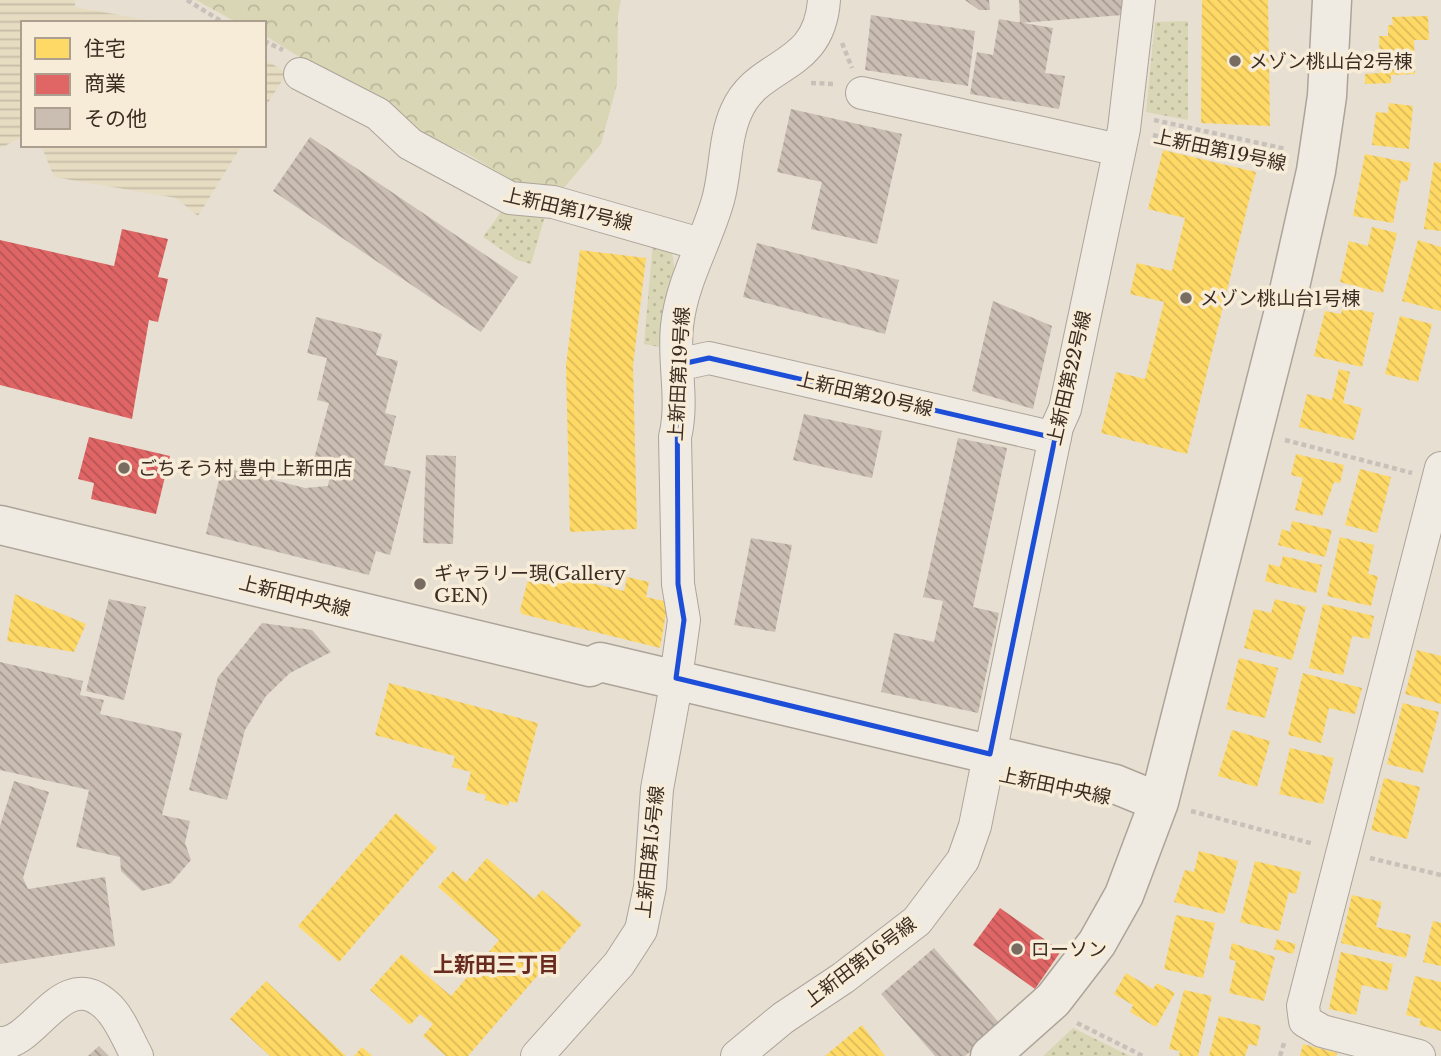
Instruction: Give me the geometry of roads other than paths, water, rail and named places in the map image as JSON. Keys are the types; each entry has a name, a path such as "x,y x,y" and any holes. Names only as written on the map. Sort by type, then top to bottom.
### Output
{"street":[{"name":"上新田第22号線","path":"988,763 1055,438 1065,409 1123,131 1139,0"},
{"path":"990,1056 1054,1000 1097,943 1124,895 1159,802 1285,304 1302,160 1327,96 1332,0"},
{"name":"上新田第19号線","path":"675,687 684,620 678,584 677,365 681,300 719,198 736,112 746,94 789,64 811,43 824,2"},
{"name":"上新田第17号線","path":"300,74 378,114 410,144 510,198 553,202 700,244"},
{"path":"862,93 1123,131"},
{"name":"上新田第20号線","path":"677,365 709,358 1055,438"},
{"path":"1419,1056 1322,1031 1305,1021 1305,993 1439,481"},
{"name":"上新田中央線","path":"0,525 590,667 597,678 675,687 988,763 1110,800 1159,802"},
{"name":"上新田第15号線","path":"537,1056 619,964 641,930 650,887 657,789 675,687"},
{"name":"上新田第16号線","path":"737,1056 783,1018 843,978 917,921 963,860 975,825 988,763"},
{"path":"0,1043 14,1039 48,1008 83,994 93,996 111,1010 137,1056"}],"place":[{"name":"メゾン桃山台2号棟","path":"1235,61"},
{"name":"メゾン桃山台1号棟","path":"1186,298"},
{"name":"ごちそう村 豊中上新田店","path":"124,468"},
{"name":"ギャラリー現(Gallery GEN)","path":"420,584"},
{"name":"ローソン","path":"1017,949"}],"district":[{"name":"上新田三丁目","path":"496,965"}]}
